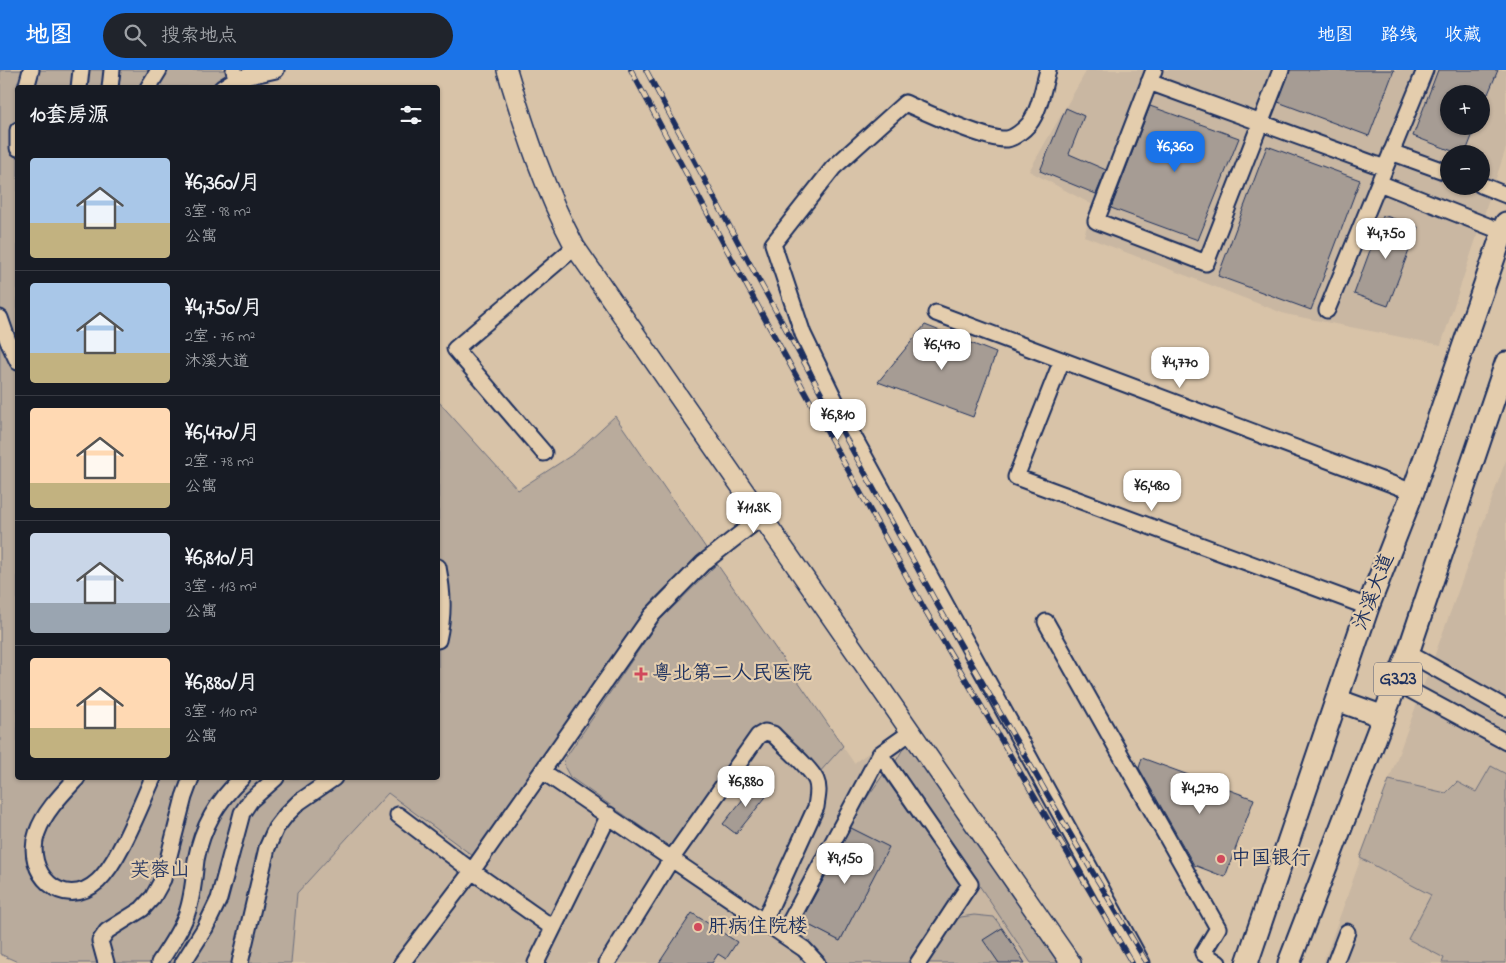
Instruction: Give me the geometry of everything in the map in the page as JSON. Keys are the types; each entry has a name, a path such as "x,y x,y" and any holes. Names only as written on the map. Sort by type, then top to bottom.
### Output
{"highway":[{"name":"沐溪大道","path":"1247,963 1368,607 1413,492 1505,227"},
{"name":"G323","path":"1289,963 1408,654 1506,363"},
{"path":"1336,700 1384,717"}],"main road":[{"path":"507,70 528,139 575,247 1071,963"}],"street":[{"path":"27,85 31,70"},
{"path":"79,85 81,70"},
{"path":"110,85 112,70"},
{"path":"225,85 235,74 276,70"},
{"path":"1048,70 1035,113 1029,125 1019,134 1008,139 994,138 979,133 905,104 833,168 773,244 803,334 845,421 1142,963"},
{"path":"1282,70 1261,123 1206,263 1096,221 1152,76 1261,123 1385,168"},
{"path":"1327,310 1425,70"},
{"path":"150,85 158,71"},
{"path":"1392,152 1440,170"},
{"path":"1379,183 1505,227"},
{"path":"1490,188 1506,194"},
{"path":"544,453 455,349 575,247"},
{"path":"936,313 1413,492"},
{"path":"0,318 15,356"},
{"path":"1062,360 1016,477 1368,607"},
{"path":"402,963 472,871 651,616 703,563 763,516"},
{"path":"440,580 443,610 440,628"},
{"path":"1046,622 1218,928 1203,952 1218,963"},
{"path":"1408,654 1506,708"},
{"path":"1397,683 1506,742"},
{"path":"607,963 672,858 758,736 765,732 773,734 811,773 819,791 816,807 764,921"},
{"path":"783,934 880,754 912,732"},
{"path":"880,754 970,884 918,963"},
{"path":"542,771 804,948 817,963"},
{"path":"74,780 55,802 43,820 36,833 34,845 35,862 42,876 51,886 62,891 75,893 87,889 97,882 109,868 152,780"},
{"path":"106,963 100,942 106,931 142,909 153,897 163,880 184,797 190,780"},
{"path":"159,963 176,936 187,913 197,857 214,809 228,791 240,780"},
{"path":"183,963 205,928 219,899 242,813 250,801 274,780"},
{"path":"240,963 267,848 276,828 286,814 299,802 331,780"},
{"path":"398,815 472,871 553,928"},
{"path":"536,963 608,815"},
{"path":"1335,963 1347,932"}],"shaded area":[{"path":"1087,70 1506,70 1506,148 1441,345 1285,314 1084,236 1093,205 1029,171"},
{"name":"粤北第二人民医院","path":"615,416 854,763 900,731 1058,963 291,963 297,893 399,780 440,780 440,771 518,490 575,453"},
{"path":"1506,460 1506,963 1323,963 1389,780"}],"green space":[{"name":"芙蓉山","path":"0,70 242,70 229,85 15,85 15,780 440,780 440,403 518,490 575,453 615,416 708,551 667,586 645,610 473,856 388,793 297,893 291,963 20,963 0,954"},
{"path":"717,564 843,746 818,774 781,734 754,733 670,847 570,777 565,768 564,760 658,622"},
{"path":"907,742 1058,963 1031,963 896,761"},
{"path":"1491,766 1506,774 1506,963 1442,963 1444,958 1408,939 1431,895 1360,858 1389,780 1446,793 1457,782 1476,792"},
{"path":"883,775 960,884 907,963 826,963 817,951 794,932 799,920 840,941 888,847 847,826"},
{"path":"974,915 994,917 1002,928 984,940 999,963 925,963 953,921 961,917"}],"building":[{"path":"1290,70 1394,70 1369,136 1278,102"},
{"path":"1438,70 1498,70 1490,89 1490,85 1440,85 1440,135 1472,135 1469,145 1440,146 1413,136"},
{"path":"1150,106 1239,138 1198,240 1111,208"},
{"path":"1066,108 1084,116 1069,154 1106,170 1096,194 1040,171"},
{"path":"1267,146 1360,180 1311,310 1218,276"},
{"path":"1383,215 1418,227 1388,306 1354,294"},
{"path":"925,325 996,353 973,417 878,382"},
{"path":"1142,758 1254,799 1225,877 1194,865 1139,768"},
{"path":"756,783 769,793 736,834 723,824"},
{"path":"851,828 889,847 840,941 801,921"},
{"name":"肝病住院楼","path":"692,913 737,942 726,959 718,954 712,963 659,963"},
{"path":"1002,928 1025,963 999,963 983,940"}],"railway":[{"path":"631,70 727,250 925,610 1132,963"},
{"path":"646,70 739,244 937,604 1147,963"}],"place":[{"name":"粤北第二人民医院","path":"641,674"},
{"name":"中国银行","path":"1221,859"},
{"name":"肝病住院楼","path":"698,927"}]}
